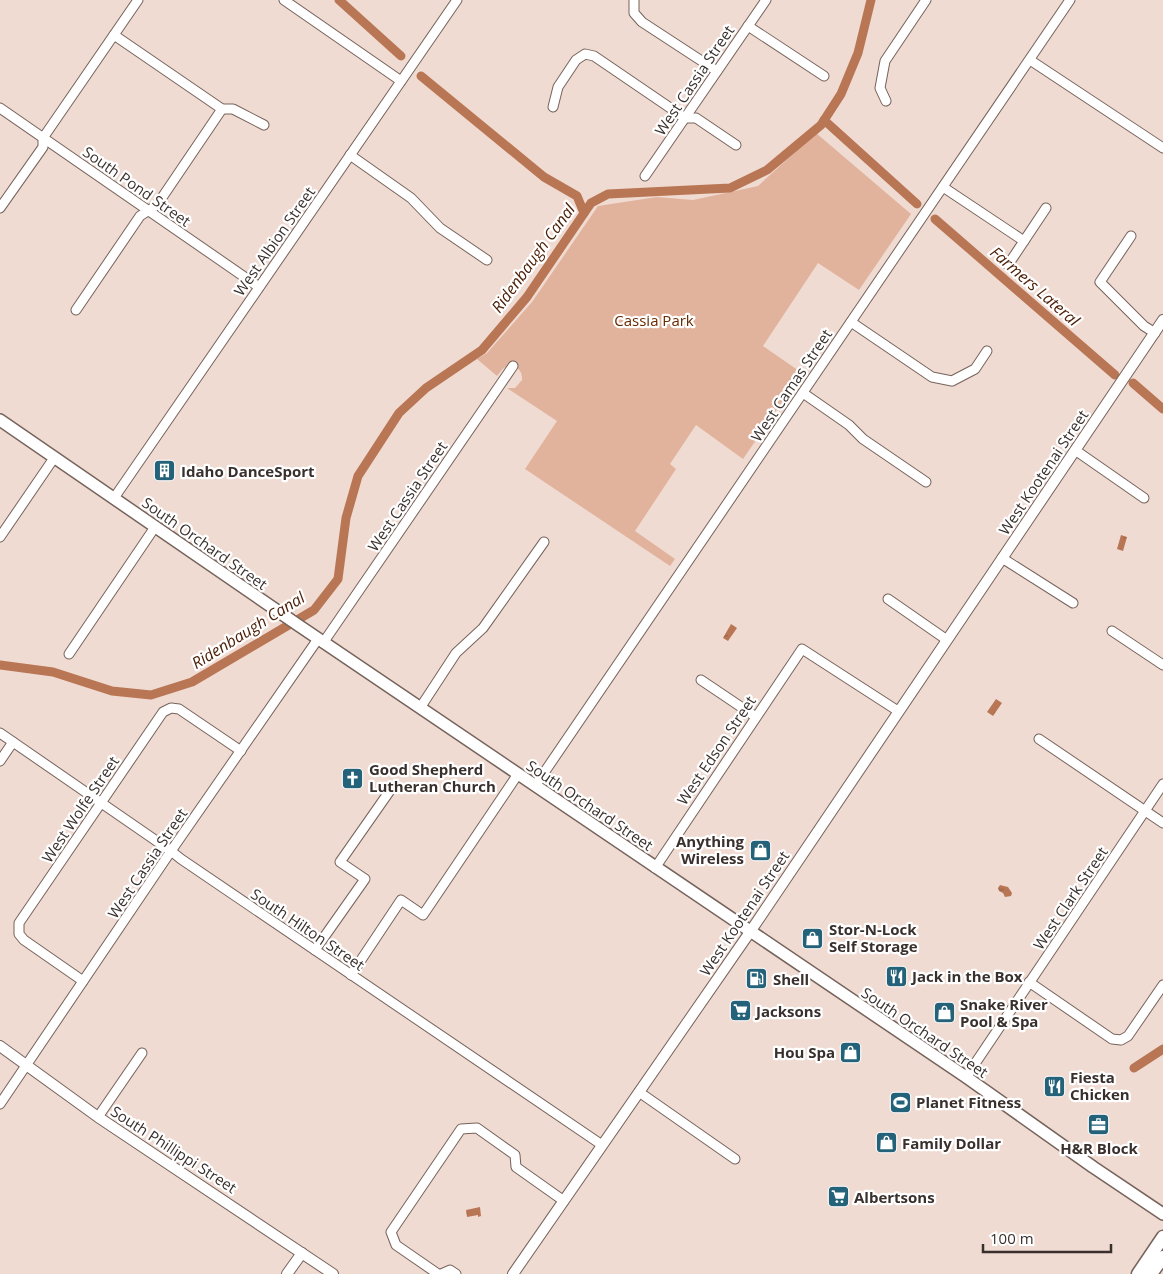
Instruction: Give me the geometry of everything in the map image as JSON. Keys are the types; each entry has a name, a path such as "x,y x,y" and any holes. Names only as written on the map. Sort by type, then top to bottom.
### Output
{"main road":[{"name":"South Orchard Street","path":"0,420 285,617 966,1077 1163,1214"},
{"path":"1138,1274 1163,1237"},
{"path":"1151,1274 1163,1257"}],"street":[{"path":"0,208 43,147 43,138 138,0"},
{"path":"284,0 401,81"},
{"name":"West Albion Street","path":"114,498 457,0"},
{"path":"634,0 634,12 642,22 717,71"},
{"path":"886,101 880,88 885,61 926,0"},
{"name":"West Camas Street","path":"535,786 851,322 946,189 1070,0"},
{"name":"West Cassia Street","path":"645,176 764,1"},
{"path":"748,26 824,76"},
{"path":"114,35 222,109 233,109 264,125"},
{"path":"553,107 558,87 576,60 585,54 594,56 685,118 696,118 736,145"},
{"path":"1030,60 1163,148"},
{"name":"South Pond Street","path":"0,108 259,287"},
{"path":"76,310 140,216 157,205 222,109"},
{"path":"350,155 412,198 440,228 487,260"},
{"path":"946,189 1024,241"},
{"path":"1008,265 1046,208"},
{"path":"1131,236 1100,282 1144,326 1155,333"},
{"name":"West Kootenai Street","path":"513,1274 750,932 1163,320"},
{"path":"851,322 932,377 952,380 975,369 987,351"},
{"name":"West Cassia Street","path":"0,1104 171,851 321,641 513,366"},
{"path":"803,393 848,425 863,439 926,482"},
{"path":"1075,450 1144,498"},
{"path":"0,537 54,458"},
{"path":"69,654 155,527"},
{"path":"420,708 456,653 483,628 544,542"},
{"path":"1002,558 1074,602"},
{"path":"888,598 947,640"},
{"path":"1112,631 1163,665"},
{"name":"West Edson Street","path":"655,868 802,649 898,711"},
{"path":"701,680 756,717"},
{"name":"West Wolfe Street","path":"84,981 24,940 19,934 19,923 163,712 171,708 179,709 241,751"},
{"name":"South Hilton Street","path":"0,734 189,865 602,1145"},
{"path":"1039,739 1163,823"},
{"path":"0,761 13,742"},
{"path":"351,975 401,900 423,915 518,774"},
{"name":"West Clark Street","path":"966,1077 1163,784"},
{"path":"315,950 364,879 340,862 389,792"},
{"path":"1029,982 1112,1039 1121,1040 1128,1036 1163,985"},
{"name":"South Phillippi Street","path":"0,1046 98,1117 333,1274"},
{"path":"98,1117 142,1053"},
{"path":"639,1092 736,1159"},
{"path":"456,1274 450,1270 440,1274 396,1245 390,1232 461,1129 477,1128 515,1155 516,1168 564,1201"},
{"path":"288,1274 302,1253"}],"green space":[{"name":"Cassia Park","path":"816,133 911,214 859,290 818,263 763,346 802,373 743,459 696,425 670,464 676,469 635,531 675,559 670,566 525,469 557,421 507,388 515,388 522,380 521,374 516,367 506,367 497,376 477,359 487,353 532,302 598,206 657,197 693,200 758,186"}],"water":[{"path":"1121,535 1127,537 1123,551 1117,549"},
{"path":"731,624 737,628 728,641 723,638"},
{"path":"996,699 1002,703 993,716 987,712"},
{"path":"1000,885 1008,887 1012,893 1011,896 1005,897 999,891"},
{"path":"480,1207 481,1216 467,1217 466,1210"}],"waterway":[{"path":"339,0 401,56"},
{"name":"Ridenbaugh Canal","path":"0,665 53,672 112,691 151,695 192,682 314,610 338,579 346,518 358,476 399,413 426,388 482,350 527,297 591,203 608,194 730,188 767,170 821,125 841,94 858,53 871,0"},
{"path":"421,76 544,177 577,196 584,213"},
{"name":"Farmers Lateral","path":"824,120 917,204"},
{"name":"Farmers Lateral","path":"935,219 1115,375"},
{"name":"Farmers Lateral","path":"1133,383 1163,409"},
{"name":"Farmers Lateral","path":"1134,1068 1163,1049"}],"place":[{"name":"Idaho DanceSport","path":"165,471"},
{"name":"Good Shepherd Lutheran Church","path":"353,778"},
{"name":"Anything Wireless","path":"760,850"},
{"name":"Stor-N-Lock Self Storage","path":"813,938"},
{"name":"Jack in the Box","path":"896,976"},
{"name":"Shell","path":"757,979"},
{"name":"Jacksons","path":"740,1011"},
{"name":"Snake River Pool & Spa","path":"944,1013"},
{"name":"Hou Spa","path":"851,1052"},
{"name":"Fiesta Chicken","path":"1054,1086"},
{"name":"Planet Fitness","path":"900,1102"},
{"name":"H&R Block","path":"1099,1125"},
{"name":"Family Dollar","path":"886,1143"},
{"name":"Albertsons","path":"838,1197"}]}
